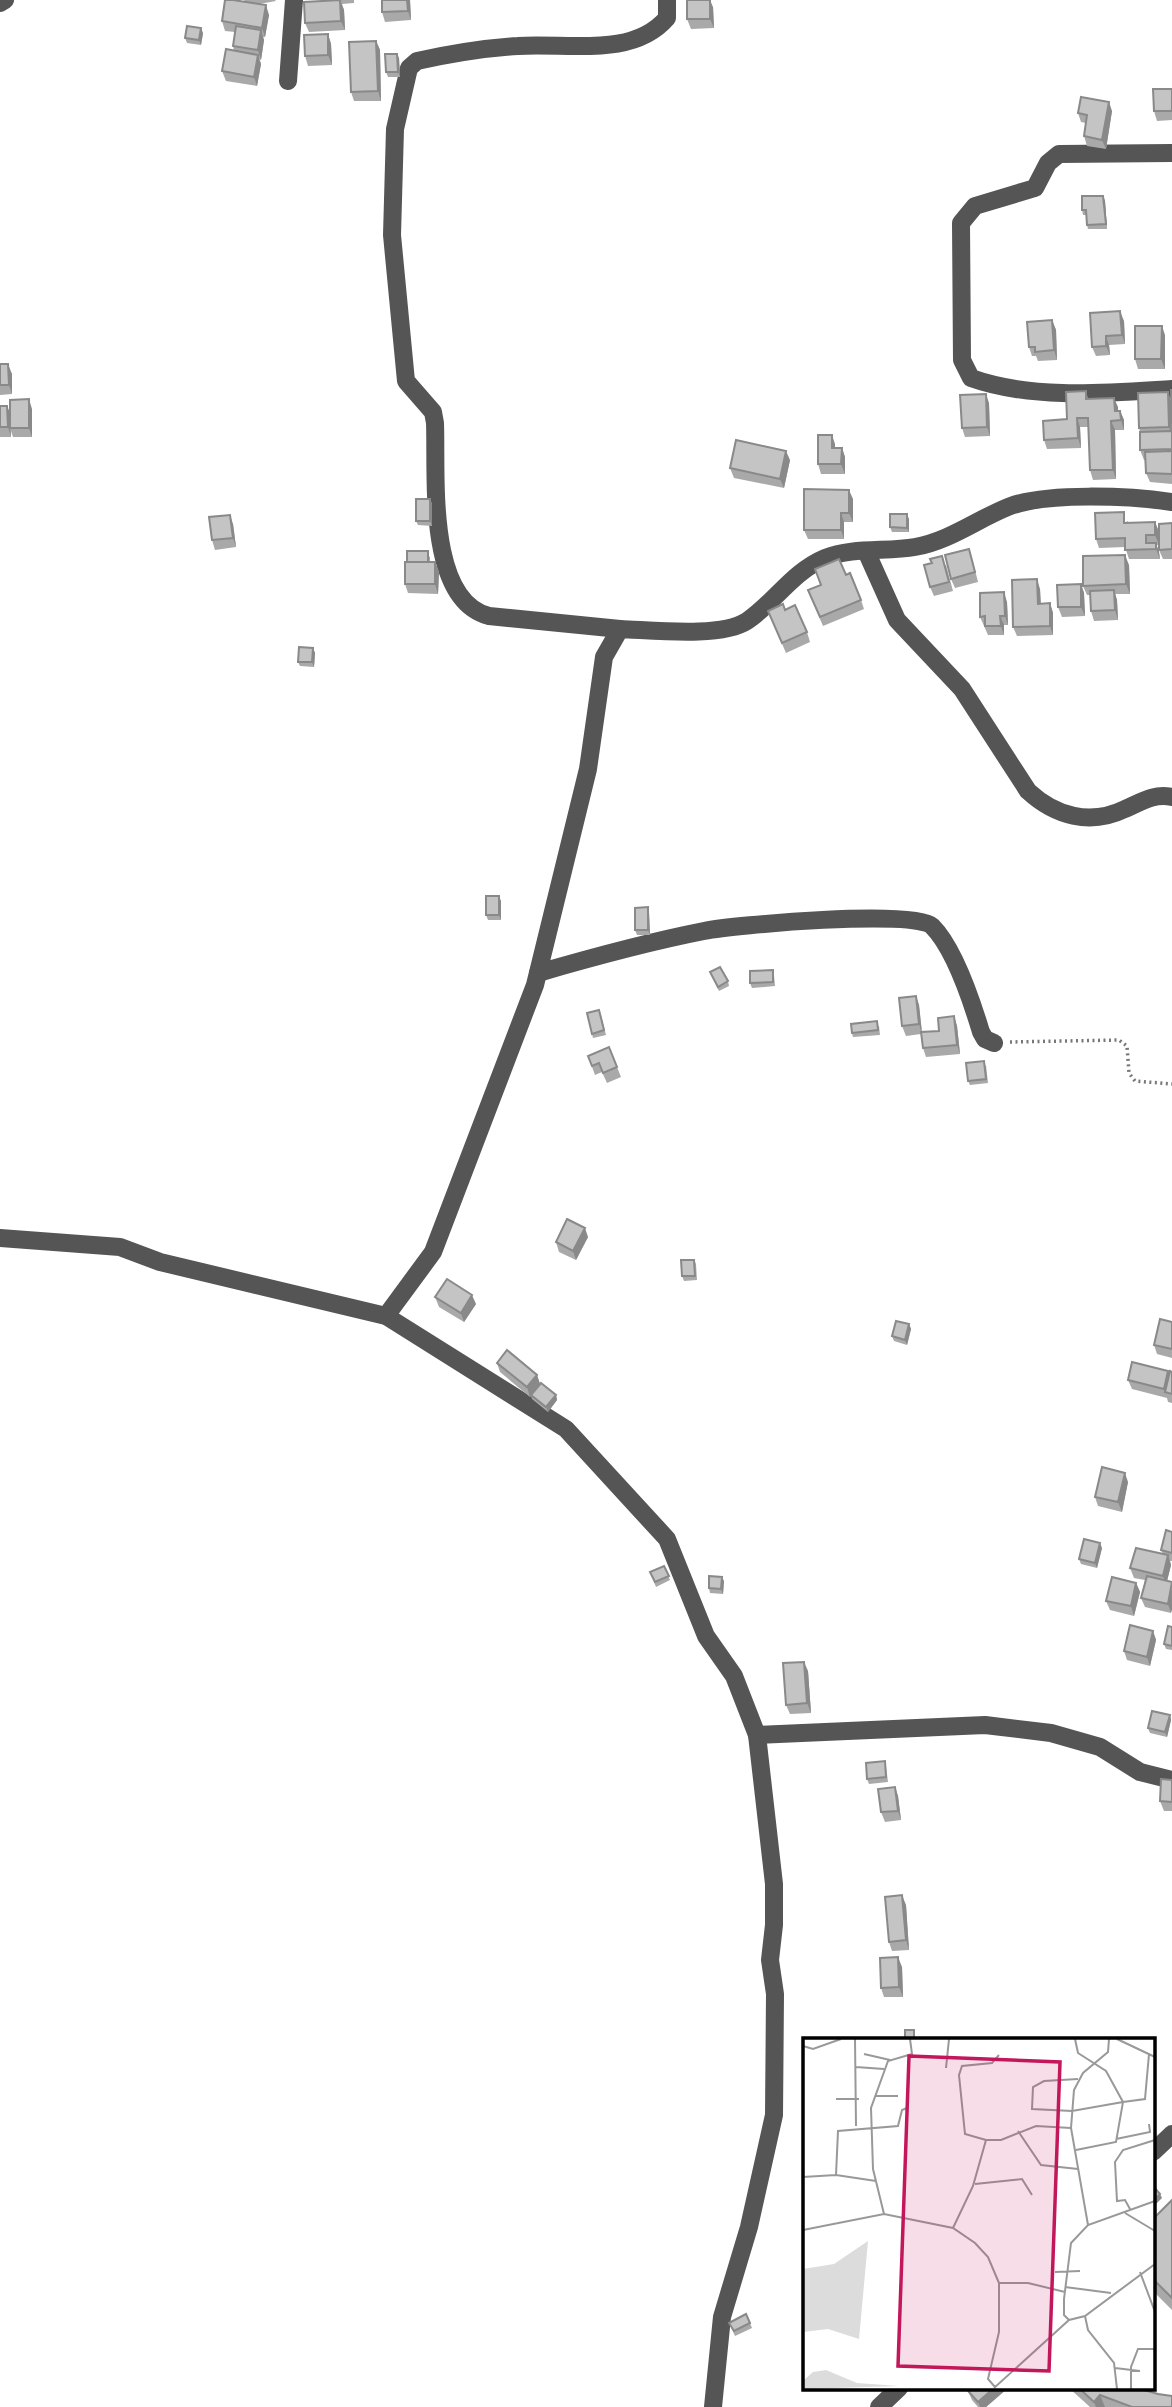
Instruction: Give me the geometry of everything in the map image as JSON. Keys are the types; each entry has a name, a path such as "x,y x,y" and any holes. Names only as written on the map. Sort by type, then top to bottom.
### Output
{"street":[{"path":"0,4 5,0"},
{"path":"288,81 294,0"},
{"path":"667,0 667,18 660,26 605,47 519,46 417,61 409,68 395,129 392,235 406,381 433,412 440,542 454,590 475,612 489,616 620,629 688,630 738,626 810,565 828,556 915,547 944,539 1009,507 1067,498 1172,502"},
{"path":"1172,153 1059,154 1048,163 1035,188 975,206 961,223 962,360 971,378 1005,388 1059,392 1172,390"},
{"path":"866,551 897,620 962,689 1028,791 1040,802 1063,814 1093,818 1121,811 1150,797 1172,797"},
{"path":"386,1316 433,1252 538,972 588,769 604,657 620,629"},
{"path":"538,972 707,930 852,918 914,919 931,924 950,953 981,1032 985,1039 994,1043"},
{"path":"0,1238 120,1247 160,1262 386,1316 566,1429 657,1525 676,1555 706,1636 734,1676 757,1735 774,1884 774,1925 770,1960 775,1994 774,2115 749,2227 722,2317 713,2407"},
{"path":"757,1735 985,1725 1042,1732 1100,1747 1140,1772 1172,1780"},
{"path":"1154,2151 1172,2134"},
{"path":"879,2407 898,2390"}],"path":[{"path":"994,1043 1119,1041 1127,1046 1129,1073 1135,1081 1172,1084"}],"building":[{"path":"225,0 266,5 262,28 222,21"},
{"path":"340,0 341,21 305,23 304,2"},
{"path":"382,0 407,0 408,11 382,12"},
{"path":"687,0 710,0 710,19 687,19"},
{"path":"187,26 201,28 199,40 185,38"},
{"path":"236,26 261,30 258,50 233,46"},
{"path":"328,34 328,55 305,56 304,35"},
{"path":"376,41 378,91 351,92 349,42"},
{"path":"226,49 258,55 254,77 222,71"},
{"path":"385,54 397,54 398,72 386,72"},
{"path":"1153,89 1172,89 1172,111 1154,111"},
{"path":"1081,97 1109,102 1102,140 1084,136 1087,115 1078,113"},
{"path":"1082,196 1103,196 1106,224 1087,225 1086,210 1082,210"},
{"path":"1120,311 1122,335 1106,336 1106,346 1092,347 1090,313"},
{"path":"1052,320 1054,350 1035,352 1035,347 1029,347 1027,322"},
{"path":"1135,326 1162,326 1161,359 1135,359"},
{"path":"0,364 8,364 9,385 0,385"},
{"path":"1086,391 1086,399 1114,398 1115,411 1120,411 1121,420 1111,421 1113,470 1090,470 1088,418 1077,418 1078,438 1044,440 1043,421 1067,419 1066,392"},
{"path":"1168,392 1169,427 1139,428 1138,393"},
{"path":"986,394 987,427 962,428 960,395"},
{"path":"29,399 29,428 10,428 10,400"},
{"path":"0,406 7,406 8,427 0,427"},
{"path":"1172,431 1172,449 1140,450 1140,432"},
{"path":"818,435 832,435 832,448 842,448 841,464 818,464"},
{"path":"736,440 786,451 780,479 730,468"},
{"path":"1172,451 1172,474 1146,473 1145,452"},
{"path":"804,489 849,490 849,513 841,513 841,530 804,530"},
{"path":"416,499 430,499 430,521 416,521"},
{"path":"1124,512 1124,523 1155,522 1155,535 1146,535 1146,543 1156,543 1156,549 1125,550 1125,538 1096,539 1095,513"},
{"path":"890,514 907,514 907,528 890,527"},
{"path":"230,515 233,538 212,540 209,517"},
{"path":"1172,523 1172,549 1159,550 1159,524"},
{"path":"969,549 975,572 951,579 945,555"},
{"path":"407,551 428,551 428,562 407,562"},
{"path":"1125,555 1126,584 1083,586 1083,556"},
{"path":"942,556 949,582 930,587 924,565 932,563 930,559"},
{"path":"839,559 846,575 850,573 861,600 820,617 808,590 821,585 815,569"},
{"path":"405,562 435,562 435,584 405,584"},
{"path":"1037,579 1038,604 1050,603 1050,626 1013,627 1012,580"},
{"path":"1081,584 1081,607 1058,607 1057,585"},
{"path":"1114,590 1115,610 1091,611 1090,591"},
{"path":"1004,592 1005,616 1000,616 1001,626 985,626 985,616 980,617 980,593"},
{"path":"783,604 785,610 795,605 807,632 782,643 768,611"},
{"path":"299,647 313,648 312,662 298,662"},
{"path":"486,896 499,896 499,915 486,915"},
{"path":"648,907 648,930 635,930 635,908"},
{"path":"720,967 728,981 718,987 710,972"},
{"path":"773,970 773,982 750,983 750,971"},
{"path":"916,996 919,1024 902,1026 899,998"},
{"path":"599,1010 604,1030 592,1034 587,1013"},
{"path":"954,1016 957,1045 923,1048 921,1032 939,1031 938,1018"},
{"path":"877,1021 878,1030 852,1033 851,1024"},
{"path":"609,1047 617,1067 603,1073 599,1063 592,1066 588,1056"},
{"path":"984,1061 986,1079 968,1081 966,1063"},
{"path":"567,1219 585,1228 573,1251 556,1242"},
{"path":"681,1260 694,1260 695,1276 682,1276"},
{"path":"447,1279 472,1295 461,1313 435,1297"},
{"path":"1160,1319 1172,1322 1172,1349 1154,1345"},
{"path":"896,1321 909,1324 905,1340 892,1336"},
{"path":"507,1350 537,1375 527,1387 497,1363"},
{"path":"1132,1362 1168,1371 1164,1389 1128,1380"},
{"path":"1170,1371 1172,1372 1172,1394 1165,1392"},
{"path":"541,1383 556,1395 546,1407 531,1395"},
{"path":"1102,1467 1125,1473 1118,1502 1095,1497"},
{"path":"1166,1530 1172,1532 1172,1553 1161,1550"},
{"path":"1084,1539 1100,1543 1095,1563 1079,1559"},
{"path":"1136,1548 1168,1555 1163,1576 1130,1568"},
{"path":"664,1566 669,1576 655,1582 650,1572"},
{"path":"709,1576 722,1577 721,1589 709,1588"},
{"path":"1147,1576 1172,1582 1168,1604 1141,1598"},
{"path":"1112,1577 1136,1583 1131,1606 1106,1601"},
{"path":"1130,1625 1153,1631 1147,1657 1124,1651"},
{"path":"1168,1626 1172,1627 1172,1646 1164,1644"},
{"path":"804,1662 807,1703 786,1705 783,1663"},
{"path":"1152,1711 1170,1715 1165,1732 1148,1728"},
{"path":"885,1761 886,1777 867,1779 866,1763"},
{"path":"1161,1779 1172,1780 1172,1802 1160,1801"},
{"path":"895,1787 898,1811 881,1812 878,1789"},
{"path":"902,1895 906,1940 889,1942 885,1897"},
{"path":"898,1957 899,1987 881,1988 880,1958"},
{"path":"905,2030 914,2030 914,2038 905,2038"},
{"path":"1154,2187 1160,2194 1154,2200"},
{"path":"1172,2200 1172,2298 1154,2280 1154,2218"},
{"path":"746,2314 750,2323 734,2331 729,2323"},
{"path":"969,2390 992,2390 978,2402"},
{"path":"1081,2390 1144,2390 1172,2396 1172,2407 1132,2407 1100,2395 1094,2402"}]}
